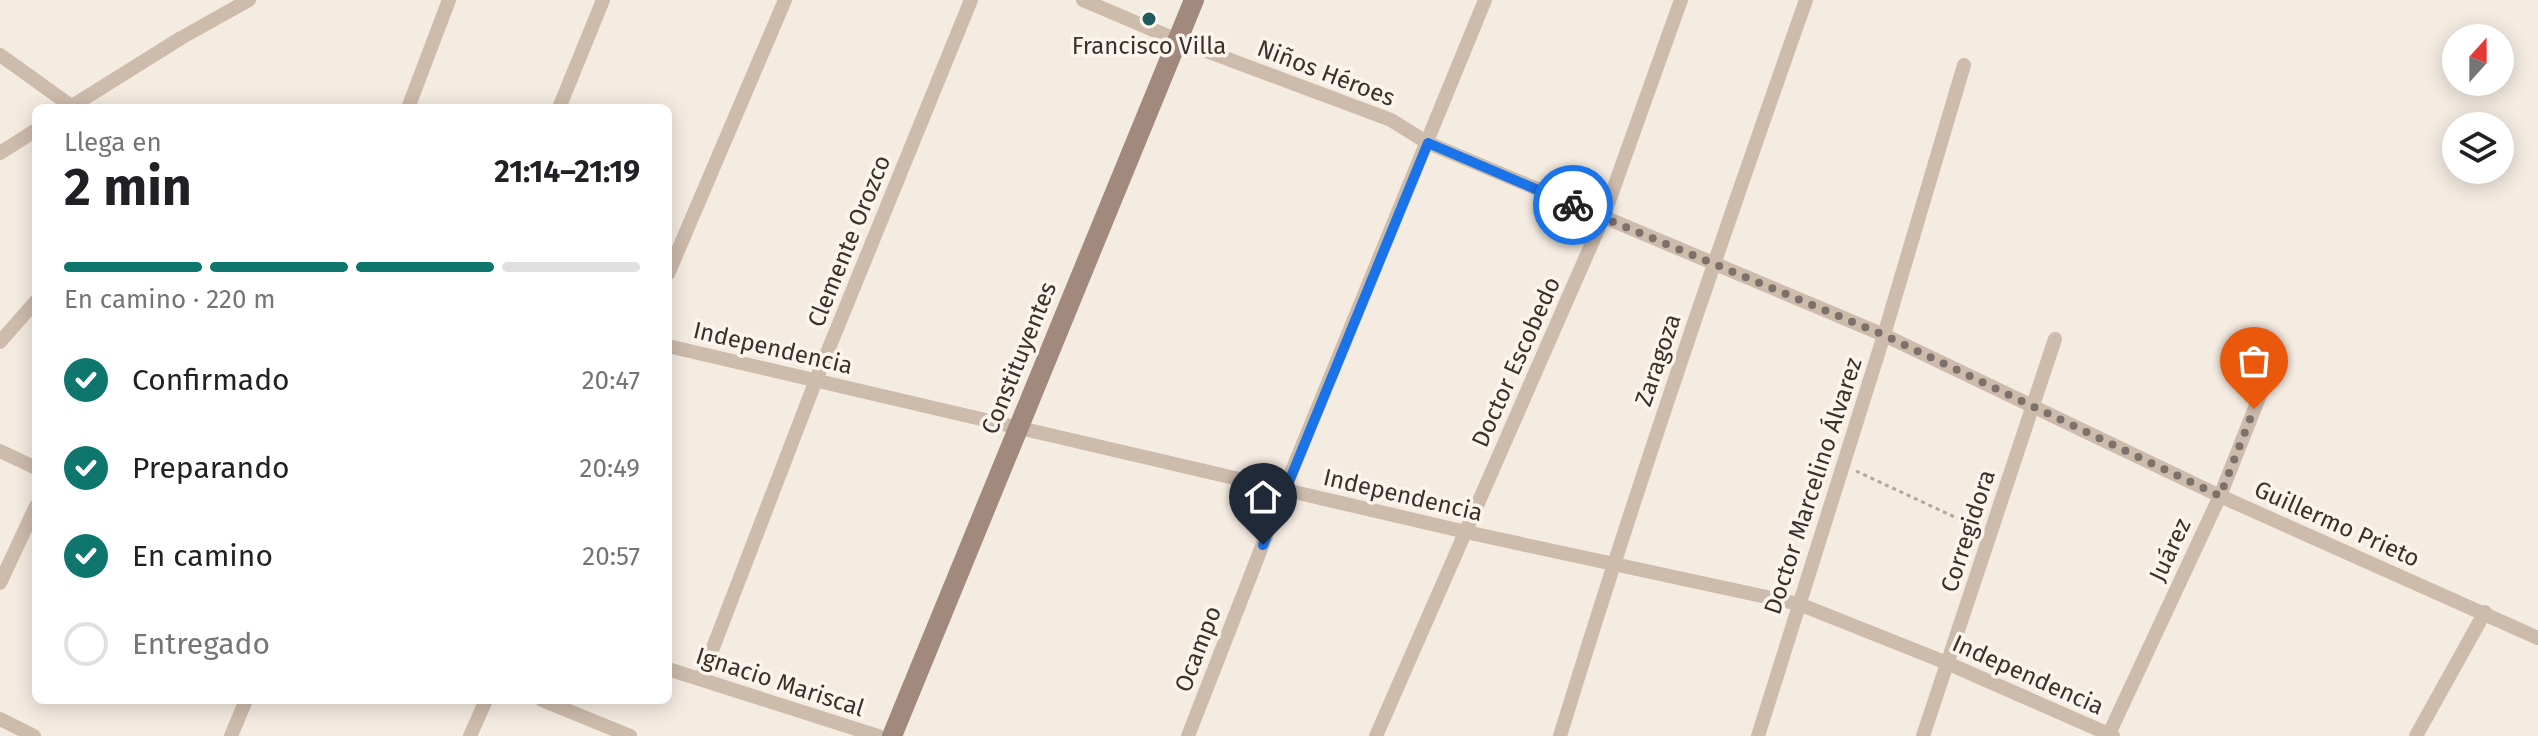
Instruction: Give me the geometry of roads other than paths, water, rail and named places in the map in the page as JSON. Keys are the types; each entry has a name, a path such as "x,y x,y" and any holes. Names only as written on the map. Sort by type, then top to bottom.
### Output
{"street":[{"path":"77,104 181,38 249,0"},
{"path":"410,104 449,0"},
{"path":"561,104 603,0"},
{"path":"672,265 785,0"},
{"name":"Clemente Orozco","path":"701,679 816,380 971,0"},
{"name":"Niños Héroes","path":"1083,0 1177,40 1391,120 1428,143 1884,335 2033,407"},
{"name":"Constituyentes","path":"892,736 1194,0"},
{"name":"Ocampo","path":"1188,736 1284,490 1485,0"},
{"name":"Doctor Escobedo","path":"1376,736 1603,218 1681,0"},
{"name":"Zaragoza","path":"1560,736 1612,564 1806,0"},
{"path":"0,55 68,104"},
{"name":"Doctor Marcelino Álvarez","path":"1758,736 1884,335 1964,65"},
{"path":"0,153 32,133"},
{"path":"0,342 32,306"},
{"name":"Corregidora","path":"1923,736 2055,339"},
{"name":"Independencia","path":"672,347 1466,532 1799,604 1947,663 2110,735"},
{"name":"Juárez","path":"2110,735 2220,496 2266,380"},
{"name":"Guillermo Prieto","path":"2033,407 2220,496 2538,638"},
{"path":"0,451 32,466"},
{"path":"0,583 32,515"},
{"path":"2416,736 2485,612"},
{"name":"Ignacio Mariscal","path":"672,670 878,736"},
{"path":"231,736 244,704"},
{"path":"470,736 484,704"},
{"path":"552,704 630,736"},
{"path":"0,719 34,736"}],"place":[{"name":"Francisco Villa","path":"1149,19"}]}
